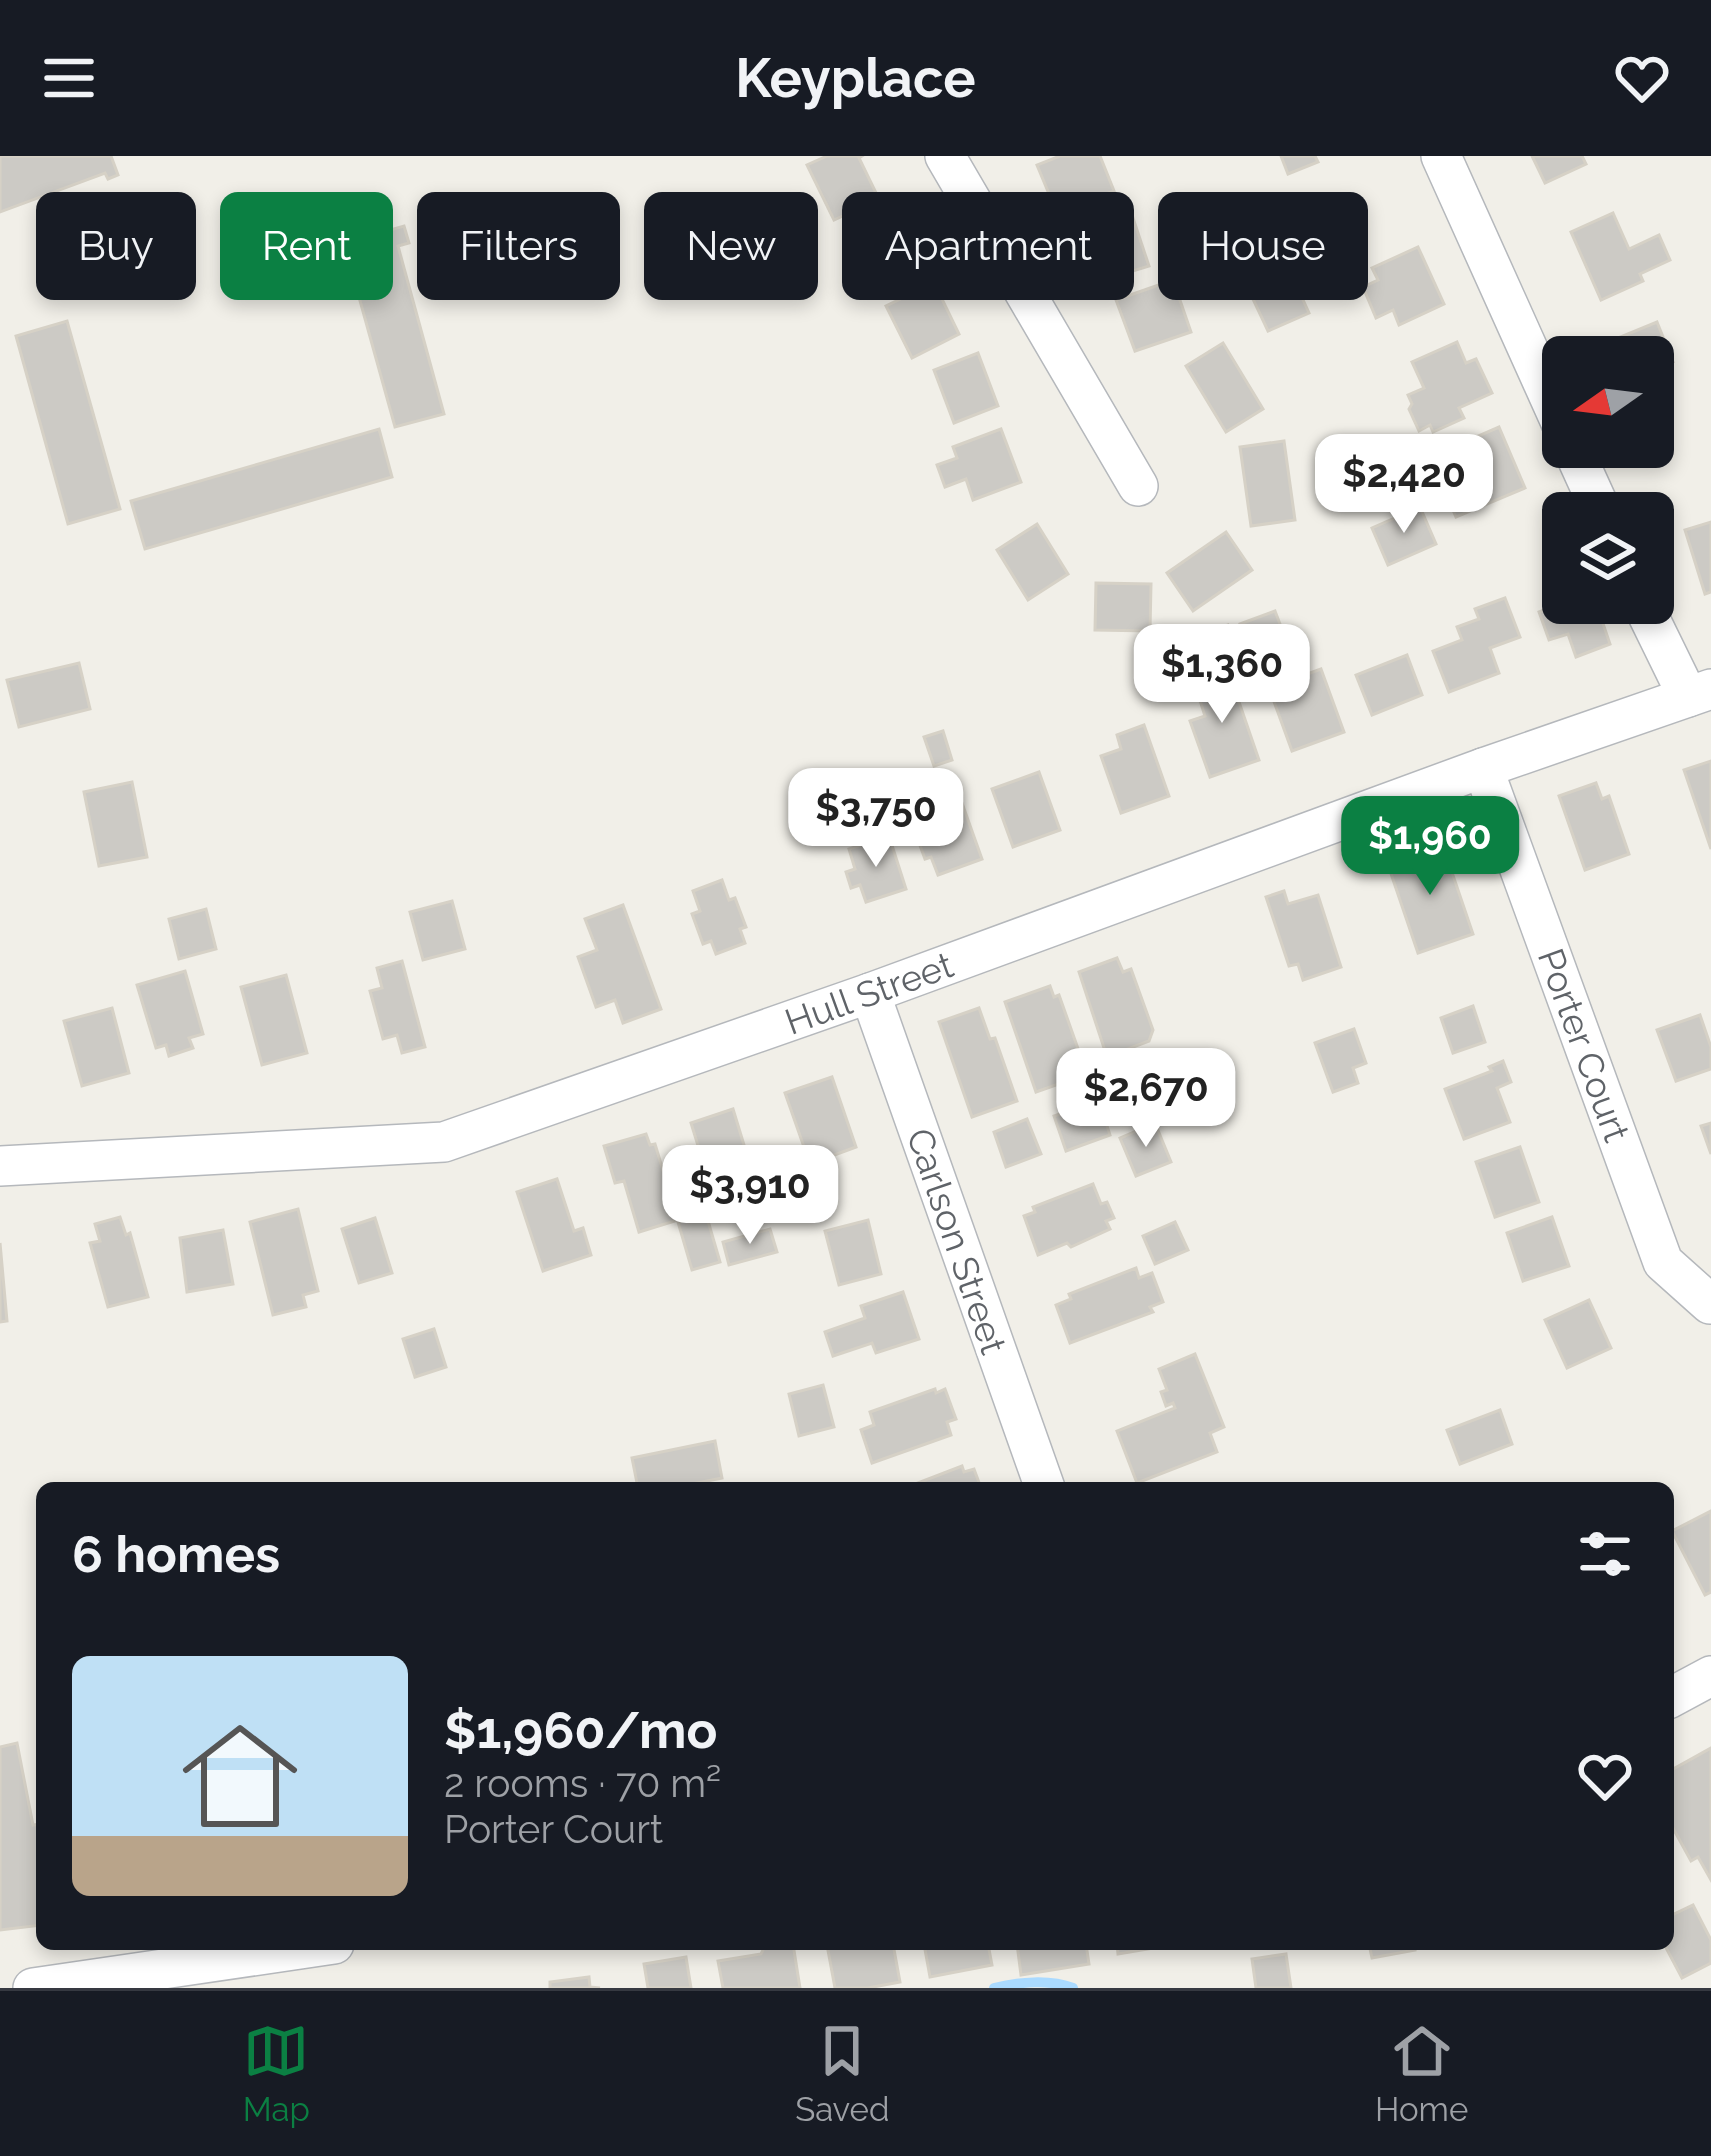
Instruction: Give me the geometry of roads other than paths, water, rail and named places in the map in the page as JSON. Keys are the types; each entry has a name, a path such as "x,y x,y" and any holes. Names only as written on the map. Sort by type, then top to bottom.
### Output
{"street":[{"path":"944,156 1138,486"},
{"path":"1441,156 1542,380"},
{"path":"1655,624 1699,693"},
{"name":"Hull Street","path":"0,1166 444,1142 1699,693"},
{"name":"Porter Court","path":"1484,768 1663,1262 1710,1304"},
{"name":"Carlson Street","path":"870,993 1043,1482"},
{"path":"1674,1696 1711,1676"},
{"path":"33,1988 293,1950"}],"waterway":[{"path":"994,1988 1034,1982 1073,1988"}]}
